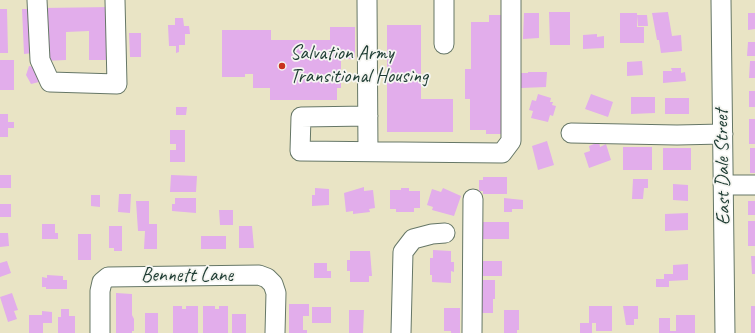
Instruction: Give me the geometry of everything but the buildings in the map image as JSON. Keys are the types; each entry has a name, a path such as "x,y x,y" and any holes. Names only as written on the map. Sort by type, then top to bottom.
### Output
{"street":[{"path":"37,0 40,60 50,82 117,84 115,0"},
{"path":"367,0 368,151"},
{"path":"444,0 444,44"},
{"path":"368,116 301,117 300,151 502,153 511,141 511,0"},
{"name":"East Dale Street","path":"721,0 725,333"},
{"path":"571,132 677,135 722,134"},
{"path":"723,185 755,185"},
{"path":"472,333 473,199"},
{"path":"401,333 403,252 412,239 432,234 445,233"},
{"name":"Bennett Lane","path":"100,333 100,291 102,282 108,277 259,275 267,278 273,284 276,294 275,333"}],"place":[{"name":"Salvation Army Transitional Housing","path":"282,66"}]}
